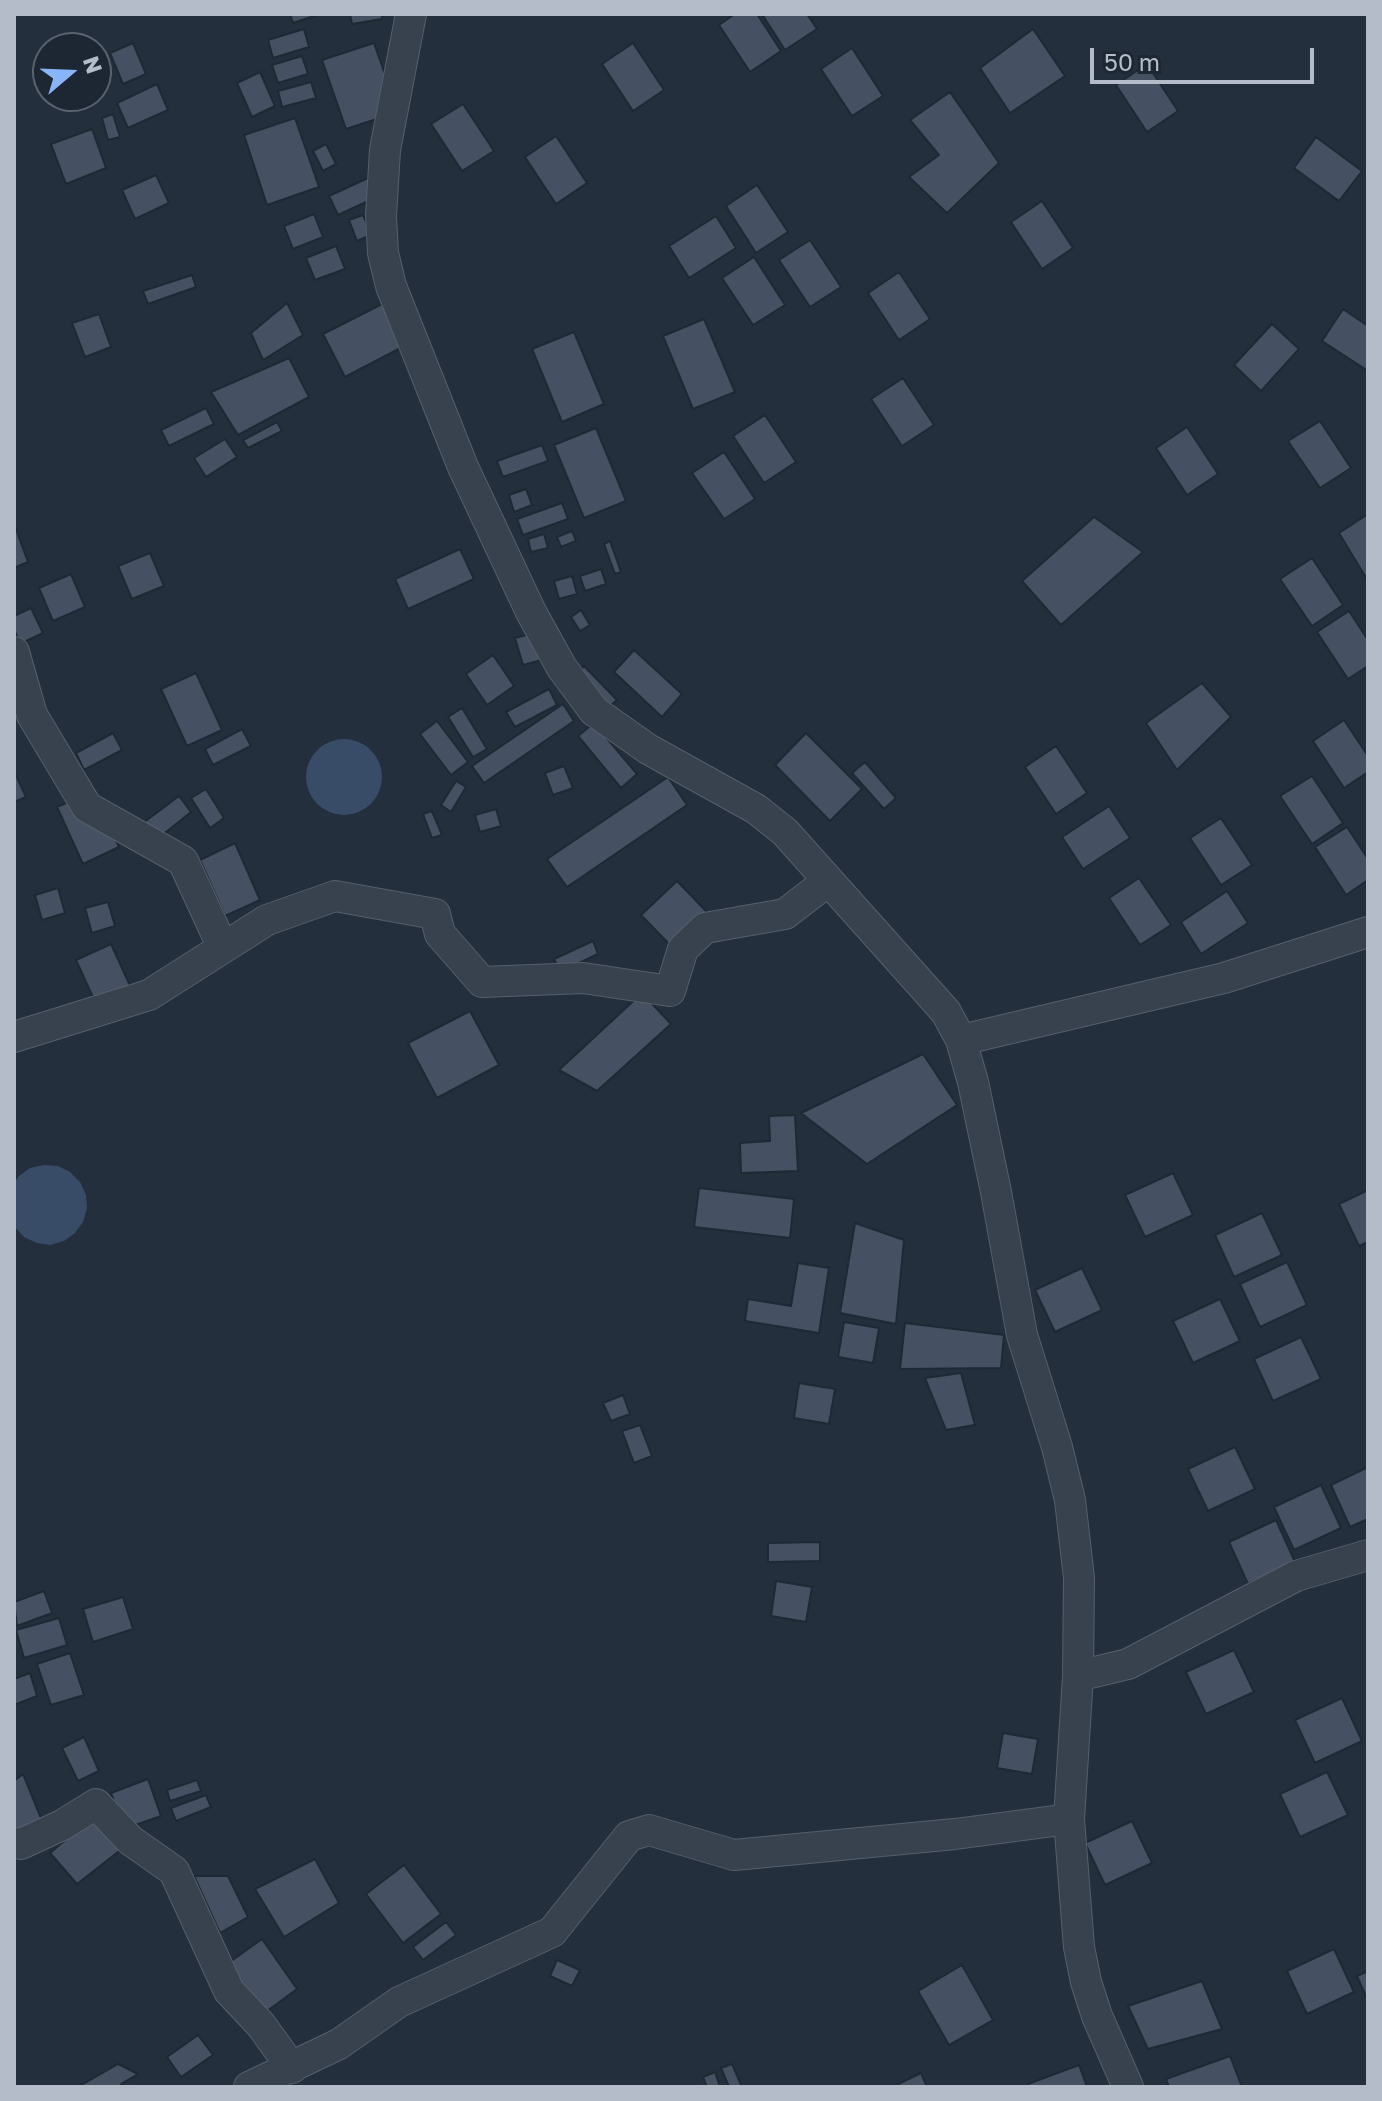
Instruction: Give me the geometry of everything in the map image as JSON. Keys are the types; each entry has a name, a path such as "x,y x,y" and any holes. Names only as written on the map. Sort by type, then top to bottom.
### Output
{"street":[{"path":"411,14 385,150 381,216 383,253 391,286 463,467 531,612 562,668 594,711 648,749 756,809 785,832 946,1012 961,1040 990,1164 1022,1335 1070,1500 1079,1578 1078,1676 1069,1819 1079,1947 1097,2016 1128,2087"},
{"path":"14,652 32,715 87,807 183,861 223,948"},
{"path":"14,1037 149,995 267,920 335,896 435,914 440,934 482,982 583,978 670,991 683,949 705,928 785,914 828,881"},
{"path":"961,1040 1224,978 1368,932"},
{"path":"1078,1676 1128,1664 1296,1576 1368,1555"},
{"path":"14,1843 21,1844 62,1825 96,1804 130,1840 174,1871 229,1991 261,2025 292,2068"},
{"path":"249,2087 339,2044 399,2002 552,1932 629,1836 649,1830 734,1855 955,1834 1069,1819"}],"water":[{"path":"344,739 358,742 371,750 379,763 382,777 379,791 371,804 358,812 344,815 330,812 317,804 309,791 306,777 309,763 317,750 330,742"},
{"path":"58,1166 80,1182 86,1195 87,1208 83,1222 75,1233 64,1241 50,1245 24,1237 14,1226 14,1183 30,1168"}],"building":[{"path":"290,14 320,14 293,23"},
{"path":"350,14 382,14 382,19 352,24"},
{"path":"735,14 757,14 781,51 750,72 719,25"},
{"path":"762,14 807,14 817,29 785,50"},
{"path":"304,29 309,47 273,58 268,40"},
{"path":"1033,29 1065,76 1010,113 980,68"},
{"path":"133,43 146,74 123,84 112,52"},
{"path":"374,43 398,112 346,129 322,60"},
{"path":"633,43 664,90 633,111 602,64"},
{"path":"852,48 883,96 852,116 821,69"},
{"path":"302,56 308,74 278,83 272,65"},
{"path":"1147,64 1178,111 1147,132 1116,85"},
{"path":"260,72 275,106 252,117 237,83"},
{"path":"311,82 316,98 282,107 278,91"},
{"path":"157,84 168,110 128,128 117,103"},
{"path":"950,92 999,163 947,213 909,177 939,155 910,120"},
{"path":"463,104 494,151 462,171 431,124"},
{"path":"113,114 120,137 108,140 102,118"},
{"path":"295,118 319,187 267,205 244,135"},
{"path":"92,129 106,168 66,184 51,144"},
{"path":"556,136 587,183 556,204 525,157"},
{"path":"1316,137 1362,171 1339,201 1294,168"},
{"path":"326,144 336,164 323,171 313,151"},
{"path":"156,175 169,203 135,219 122,190"},
{"path":"368,178 377,197 338,215 329,196"},
{"path":"757,185 788,232 756,253 726,206"},
{"path":"1042,201 1073,248 1042,269 1011,222"},
{"path":"314,214 323,237 293,249 284,226"},
{"path":"363,215 371,235 357,241 349,220"},
{"path":"716,216 736,248 689,278 669,246"},
{"path":"810,240 841,287 810,307 779,260"},
{"path":"336,246 345,269 315,280 306,258"},
{"path":"754,257 785,305 753,325 722,278"},
{"path":"899,272 930,319 899,340 868,293"},
{"path":"192,275 196,287 148,304 143,291"},
{"path":"390,300 412,342 345,377 323,334"},
{"path":"287,303 303,335 263,360 251,333"},
{"path":"1343,309 1368,326 1368,371 1322,341"},
{"path":"99,314 111,347 85,357 72,323"},
{"path":"704,319 735,392 693,409 663,336"},
{"path":"1272,324 1299,349 1261,391 1234,365"},
{"path":"574,332 604,404 562,422 532,349"},
{"path":"289,358 309,397 238,435 211,392"},
{"path":"903,378 934,425 902,446 871,399"},
{"path":"206,408 214,424 169,446 161,430"},
{"path":"765,415 796,462 764,483 733,436"},
{"path":"1320,421 1351,468 1320,488 1288,441"},
{"path":"277,422 282,431 248,448 243,440"},
{"path":"1187,427 1218,474 1187,495 1156,448"},
{"path":"596,428 626,501 584,518 554,445"},
{"path":"225,439 237,457 206,477 194,458"},
{"path":"542,445 548,461 503,477 497,461"},
{"path":"724,452 755,499 724,519 692,473"},
{"path":"526,489 532,505 514,512 509,495"},
{"path":"562,503 568,519 523,535 517,519"},
{"path":"1368,514 1368,581 1339,533"},
{"path":"1094,517 1143,552 1061,625 1022,581"},
{"path":"14,524 28,562 14,568"},
{"path":"572,531 576,541 561,547 557,537"},
{"path":"544,534 548,548 531,552 528,539"},
{"path":"610,541 621,572 615,574 604,544"},
{"path":"460,549 474,579 408,609 395,579"},
{"path":"150,553 164,586 132,599 118,566"},
{"path":"1312,558 1343,605 1312,626 1280,579"},
{"path":"601,569 606,584 585,591 580,576"},
{"path":"71,574 85,607 53,621 39,588"},
{"path":"572,576 577,594 559,599 554,581"},
{"path":"31,608 43,633 20,644 14,629 14,616"},
{"path":"581,610 590,625 580,631 571,617"},
{"path":"1349,611 1368,640 1368,666 1348,679 1317,632"},
{"path":"534,633 542,660 523,665 515,638"},
{"path":"634,650 682,694 662,717 614,672"},
{"path":"493,655 514,686 487,705 466,674"},
{"path":"584,666 617,700 609,707 577,673"},
{"path":"196,673 222,730 187,746 161,689"},
{"path":"1202,683 1231,717 1177,770 1146,723"},
{"path":"549,689 557,705 515,727 506,712"},
{"path":"563,704 574,721 484,783 472,766"},
{"path":"462,708 487,749 473,757 448,717"},
{"path":"1344,720 1368,756 1368,772 1344,788 1313,741"},
{"path":"437,721 468,762 451,775 420,734"},
{"path":"594,723 637,774 621,788 578,736"},
{"path":"242,729 251,746 213,765 205,749"},
{"path":"113,733 122,750 84,770 76,753"},
{"path":"806,733 862,789 830,821 775,765"},
{"path":"1056,746 1087,793 1056,814 1025,767"},
{"path":"865,762 896,798 884,809 852,773"},
{"path":"564,766 573,788 553,795 545,773"},
{"path":"14,771 26,797 14,802"},
{"path":"1312,776 1343,823 1312,844 1280,796"},
{"path":"668,777 687,805 567,887 547,859"},
{"path":"456,781 466,787 451,812 441,805"},
{"path":"206,789 224,818 210,828 191,798"},
{"path":"93,791 119,847 83,864 57,807"},
{"path":"179,796 191,812 156,840 143,823"},
{"path":"1109,806 1130,838 1083,869 1062,837"},
{"path":"496,809 501,826 480,832 475,815"},
{"path":"432,811 442,835 432,838 423,814"},
{"path":"1221,818 1252,865 1221,885 1190,838"},
{"path":"1347,827 1368,859 1368,880 1346,895 1315,847"},
{"path":"235,843 260,900 225,916 200,860"},
{"path":"1139,878 1171,925 1140,945 1109,898"},
{"path":"677,881 707,912 671,946 641,915"},
{"path":"58,888 65,913 42,920 35,895"},
{"path":"1227,891 1248,923 1201,954 1181,922"},
{"path":"108,902 115,926 92,933 85,908"},
{"path":"593,941 598,954 560,972 554,959"},
{"path":"111,944 137,1001 102,1017 76,960"},
{"path":"642,993 671,1024 597,1091 559,1070"},
{"path":"470,1011 499,1065 437,1098 408,1043"},
{"path":"923,1054 957,1105 867,1164 801,1113"},
{"path":"795,1115 798,1171 741,1173 740,1143 770,1141 769,1116"},
{"path":"1173,1173 1193,1215 1145,1237 1125,1195"},
{"path":"699,1188 794,1199 790,1238 694,1227"},
{"path":"1368,1190 1368,1242 1359,1246 1339,1204"},
{"path":"1262,1213 1282,1255 1234,1277 1215,1235"},
{"path":"855,1223 904,1240 896,1324 840,1313"},
{"path":"1287,1262 1307,1305 1260,1327 1240,1284"},
{"path":"798,1263 829,1268 819,1333 745,1321 748,1299 791,1306"},
{"path":"1082,1268 1102,1310 1055,1332 1035,1290"},
{"path":"1220,1299 1240,1341 1193,1363 1173,1321"},
{"path":"844,1322 879,1328 873,1363 838,1357"},
{"path":"905,1323 1004,1335 1001,1368 900,1369"},
{"path":"1301,1337 1321,1379 1273,1401 1254,1359"},
{"path":"961,1373 975,1425 946,1430 925,1378"},
{"path":"799,1383 835,1389 829,1424 794,1418"},
{"path":"623,1395 630,1414 611,1421 603,1403"},
{"path":"640,1425 652,1456 634,1463 622,1431"},
{"path":"1235,1447 1255,1489 1208,1511 1188,1469"},
{"path":"1368,1467 1368,1519 1350,1527 1331,1485"},
{"path":"1321,1485 1341,1528 1294,1550 1274,1507"},
{"path":"1276,1520 1295,1562 1248,1584 1229,1542"},
{"path":"820,1542 820,1561 768,1562 768,1543"},
{"path":"776,1581 812,1587 806,1622 771,1616"},
{"path":"44,1591 52,1613 17,1626 14,1602"},
{"path":"123,1597 133,1629 93,1642 83,1609"},
{"path":"59,1618 67,1645 24,1658 16,1630"},
{"path":"1234,1650 1254,1692 1206,1714 1186,1672"},
{"path":"70,1653 84,1695 51,1705 37,1664"},
{"path":"30,1673 37,1696 14,1705 14,1679"},
{"path":"1342,1698 1362,1741 1315,1763 1295,1720"},
{"path":"1003,1733 1038,1739 1032,1774 997,1768"},
{"path":"84,1737 99,1771 78,1781 62,1748"},
{"path":"1327,1772 1348,1815 1300,1837 1280,1794"},
{"path":"23,1774 52,1845 14,1853 14,1781"},
{"path":"148,1779 161,1816 124,1829 111,1793"},
{"path":"197,1780 201,1791 170,1801 167,1790"},
{"path":"206,1795 211,1807 176,1821 171,1808"},
{"path":"95,1815 123,1848 77,1884 50,1853"},
{"path":"1132,1821 1152,1863 1105,1885 1085,1843"},
{"path":"315,1859 339,1903 284,1937 255,1889"},
{"path":"404,1865 441,1914 403,1943 366,1894"},
{"path":"194,1876 228,1876 248,1917 220,1933"},
{"path":"446,1922 456,1935 423,1960 413,1947"},
{"path":"262,1939 297,1989 263,2014 227,1964"},
{"path":"1334,1949 1354,1992 1307,2014 1287,1971"},
{"path":"557,1960 580,1970 572,1986 550,1976"},
{"path":"962,1965 993,2020 949,2045 918,1991"},
{"path":"1368,1971 1368,2001 1357,1976"},
{"path":"1202,1981 1222,2029 1148,2049 1128,2006"},
{"path":"198,2035 213,2055 181,2077 167,2057"},
{"path":"1230,2056 1242,2087 1169,2087 1166,2079"},
{"path":"118,2064 138,2074 121,2084 123,2087 78,2087"},
{"path":"732,2064 742,2087 729,2087 721,2068"},
{"path":"1079,2065 1087,2087 1029,2087 1028,2084"},
{"path":"715,2072 720,2087 707,2087 703,2077"},
{"path":"921,2073 927,2087 892,2087"}]}
